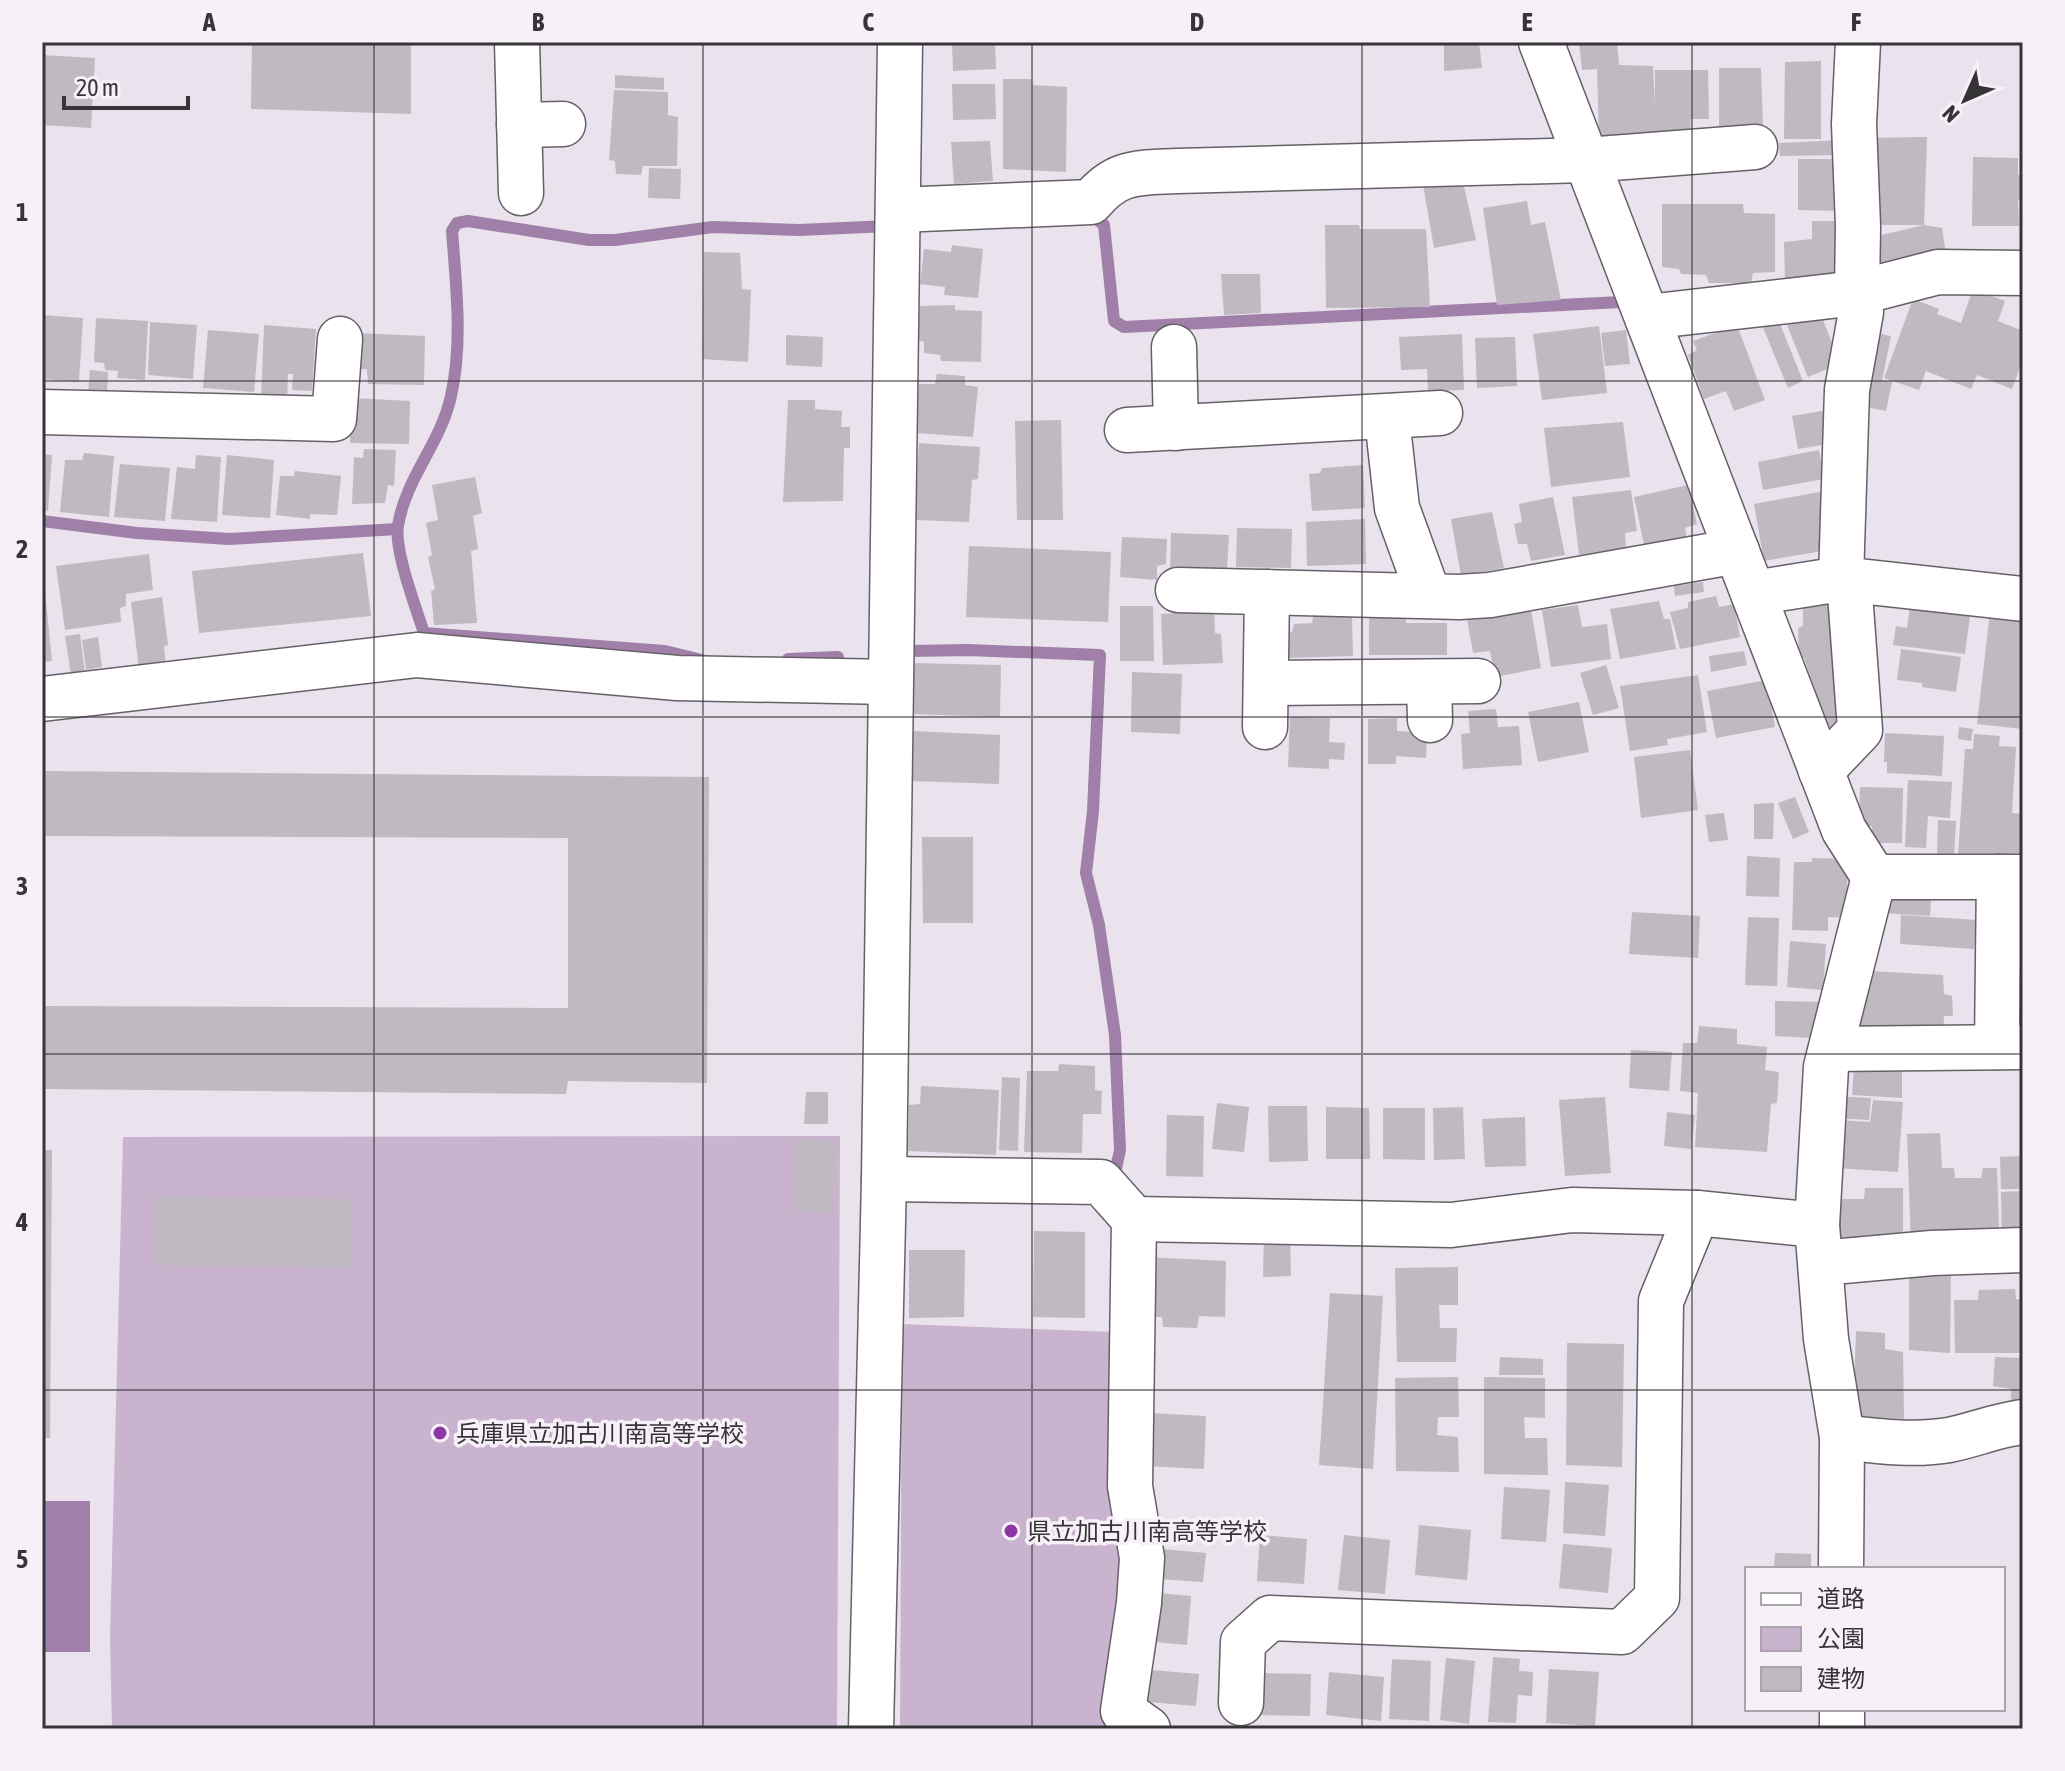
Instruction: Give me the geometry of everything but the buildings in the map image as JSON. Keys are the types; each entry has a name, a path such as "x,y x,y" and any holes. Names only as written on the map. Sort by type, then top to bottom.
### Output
{"street":[{"path":"517,42 521,193"},
{"path":"871,1729 884,1179 900,42"},
{"path":"1541,42 1844,830 1874,877 1826,1067 1819,1244 1826,1339 1842,1437 1841,1567"},
{"path":"1821,771 1860,730 1845,580 1847,390 1861,312 1857,293 1854,124 1858,42"},
{"path":"519,125 563,124"},
{"path":"898,210 1091,202 1105,184 1131,174 1586,160 1755,147"},
{"path":"1647,317 1857,293 1938,272 2023,273"},
{"path":"42,412 334,419 340,339"},
{"path":"1174,347 1176,428"},
{"path":"1127,430 1440,413"},
{"path":"1387,418 1397,508 1429,596"},
{"path":"1178,590 1490,595 1737,551"},
{"path":"1753,593 1829,579 2023,599"},
{"path":"1265,727 1267,592"},
{"path":"42,699 417,655 677,678 890,662"},
{"path":"1266,683 1430,701 1478,681"},
{"path":"1831,1049 2010,1047 2011,877 1874,877"},
{"path":"884,1179 1101,1182 1134,1219 1130,1486 1142,1558 1139,1603 1123,1711 1148,1729"},
{"path":"1134,1219 1451,1225 1572,1210 1697,1213 1819,1244 1932,1253 2023,1250"},
{"path":"1241,1703 1243,1642 1270,1618 1622,1632 1657,1598 1661,1301 1697,1213"},
{"path":"1842,1437 1901,1443 1948,1440 2023,1422"}],"green space":[{"path":"840,1136 837,1729 112,1729 110,1637 123,1137"},
{"name":"県立加古川南高等学校","path":"902,1324 1113,1332 1124,1545 1105,1691 1106,1729 900,1729"}],"shaded area":[{"path":"42,1501 90,1501 90,1652 42,1652"}],"waterway":[{"path":"1087,218 1094,217 1104,225 1114,321 1124,327 1621,302"},
{"path":"702,660 665,651 424,633 402,564 398,526 408,492 446,413 455,376 458,335 452,231 457,223 468,221 589,240 615,240 713,227 799,230 889,226"},
{"path":"42,521 137,533 229,539 397,529"},
{"path":"909,651 1100,655 1093,811 1086,873 1099,925 1115,1035 1120,1150 1113,1182"},
{"path":"788,659 838,657"}],"place":[{"name":"兵庫県立加古川南高等学校","path":"440,1433"},
{"name":"県立加古川南高等学校","path":"1011,1531"}]}
